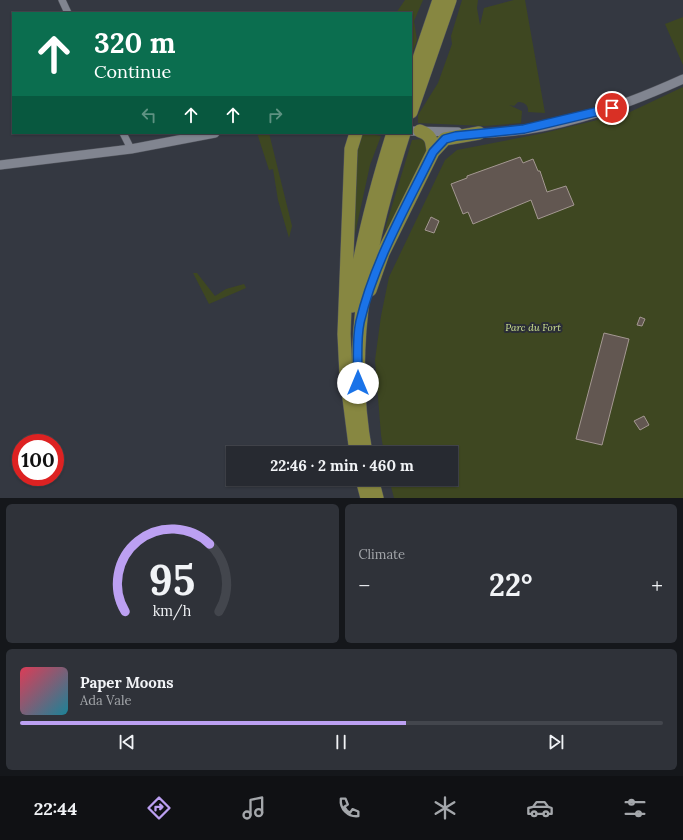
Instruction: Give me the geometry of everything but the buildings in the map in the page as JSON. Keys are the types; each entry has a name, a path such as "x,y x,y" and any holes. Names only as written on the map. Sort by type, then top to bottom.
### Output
{"highway":[{"path":"412,79 440,0"},
{"path":"412,109 450,0"},
{"path":"415,131 428,134 433,152"},
{"path":"360,323 383,253 433,152 445,139 479,133"},
{"path":"343,134 351,148"},
{"path":"355,446 350,408 344,334 351,148 356,134"},
{"path":"350,408 348,349 355,280 368,219 394,141 403,134"},
{"path":"365,446 358,395 360,323 371,246 386,190 394,141"},
{"path":"364,486 367,498"},
{"path":"374,486 377,498"}],"street":[{"path":"62,0 68,12"},
{"path":"415,131 479,133 524,129 596,113 632,102 683,79"},
{"path":"123,134 131,149"},
{"path":"0,165 131,149 210,134"}],"green space":[{"path":"405,0 423,0 414,21 417,40 412,54 412,12 397,12"},
{"path":"462,0 478,0 477,8 480,25 484,8 514,0 525,0 545,113 528,112 528,107 526,104 518,102 514,106 509,105 522,111 521,123 485,126 418,123 418,115 438,83 452,44 451,36"},
{"path":"683,17 683,65 665,24"},
{"name":"Parc du Fort","path":"683,87 683,498 394,498 391,486 458,486 458,446 383,446 375,360 381,316 389,277 445,160 457,150 544,133 630,112"},
{"path":"257,134 269,134 292,226 289,238 278,200 273,169 269,170"},
{"path":"363,134 381,136 370,165 355,234 352,234 356,144"},
{"path":"423,139 429,144 428,155 389,230 385,229 412,140"},
{"path":"193,273 197,273 215,296 226,289 244,284 246,288 209,304"}],"route":[{"path":"358,383 358,346 360,323 376,272 383,253 433,152 445,139 479,133 524,129 572,119 612,108"}]}
